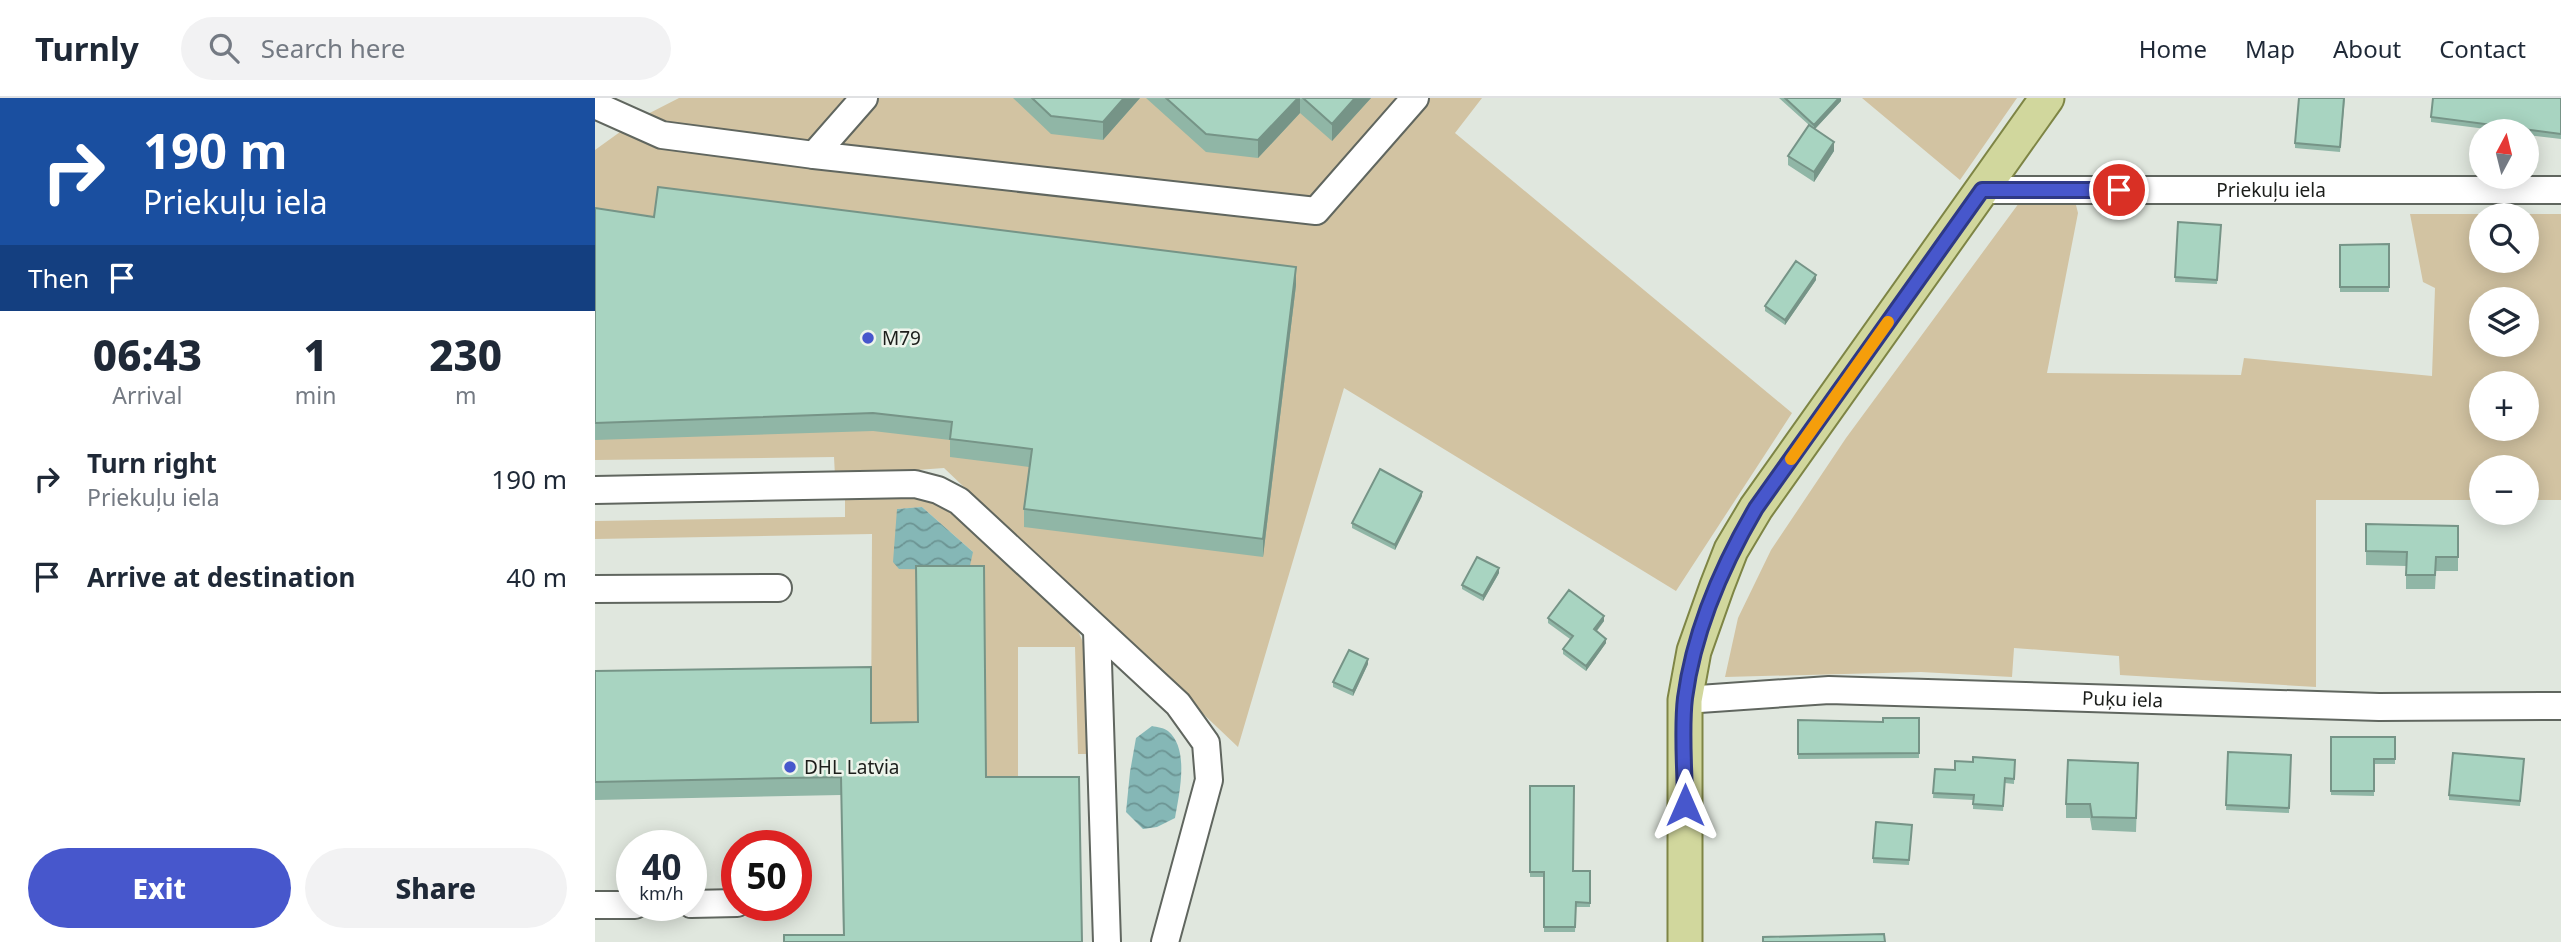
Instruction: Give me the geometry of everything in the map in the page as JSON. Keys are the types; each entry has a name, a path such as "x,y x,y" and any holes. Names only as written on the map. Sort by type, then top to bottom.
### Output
{"main road":[{"path":"1685,942 1685,700 1694,651 1731,550 1756,508 2047,98"}],"street":[{"path":"814,155 864,98"},
{"path":"595,105 662,135 814,155 1316,211 1415,98"},
{"name":"Priekuļu iela","path":"1982,190 2561,190"},
{"path":"595,490 915,484 938,489 959,501 1178,704 1206,743 1209,780 1165,942"},
{"path":"595,589 778,588"},
{"path":"1097,631 1107,942"},
{"name":"Puķu iela","path":"1685,700 1829,690 2379,707 2561,706"},
{"path":"595,905 616,905"}],"shaded area":[{"path":"679,98 1482,98 1455,133 1792,413 1676,591 1344,388 1238,747 944,468 835,476 834,457 595,460 595,150 638,119"},
{"path":"1862,98 2017,98 1960,180"},
{"path":"2019,203 2076,205 2078,213 2047,373 2241,375 2244,358 2432,376 2435,288 2423,282 2410,214 2469,214 2469,273 2539,273 2539,214 2561,214 2561,500 2539,500 2539,455 2469,455 2469,500 2316,500 2316,687 2120,675 2119,656 2014,648 2012,677 1921,672 1725,677 1738,618 1771,550 1846,438"},
{"path":"924,495 954,515 1078,631 1090,658 1091,754 1078,754 1075,647 1018,647 1018,794 918,740 871,740 872,534 595,539 595,521 845,517 845,499","holes":["922,507 973,552 897,509"]}],"water":[{"path":"922,507 973,552 969,570 899,569 893,562 897,509"},
{"path":"1152,726 1166,730 1175,739 1181,760 1180,785 1175,818 1157,827 1143,829 1126,812 1136,738"}],"building":[{"path":"1032,98 1124,98 1103,122 1051,116"},
{"path":"1166,98 1298,98 1258,140 1206,134"},
{"path":"1303,98 1355,98 1332,124"},
{"path":"1785,98 1839,98 1814,125"},
{"path":"2299,98 2344,98 2340,147 2295,143"},
{"path":"2433,98 2561,98 2561,134 2539,131 2539,119 2469,119 2469,122 2431,117"},
{"path":"1809,125 1834,142 1814,172 1788,156"},
{"path":"658,187 1296,267 1263,539 1024,509 1032,449 950,439 952,422 873,413 595,423 595,208 654,217"},
{"path":"2178,222 2221,225 2217,280 2175,277"},
{"path":"2389,244 2389,287 2340,287 2340,245"},
{"path":"1796,261 1816,275 1785,320 1765,306"},
{"path":"1380,469 1422,492 1395,545 1352,523"},
{"path":"2366,524 2458,526 2458,557 2436,557 2435,575 2406,575 2407,552 2366,551"},
{"path":"1477,557 1499,568 1483,596 1462,585"},
{"name":"DHL Latvia","path":"916,566 984,566 986,777 1079,777 1082,942 784,942 784,935 844,935 841,777 595,782 595,671 871,667 871,723 918,722"},
{"path":"1569,590 1604,616 1594,629 1606,639 1586,666 1563,649 1573,636 1548,618"},
{"path":"1349,650 1368,659 1353,691 1333,682"},
{"path":"1883,718 1919,718 1919,753 1798,754 1798,720 1883,722"},
{"path":"2331,737 2395,737 2395,759 2374,759 2374,791 2331,791"},
{"path":"2228,752 2291,755 2289,808 2226,805"},
{"path":"2453,753 2524,759 2520,801 2449,795"},
{"path":"1973,757 2015,760 2014,779 2005,778 2003,806 1973,804 1974,795 1933,793 1935,769 1955,770 1955,761 1973,762"},
{"path":"2068,760 2138,763 2136,818 2092,817 2090,804 2066,804"},
{"path":"1530,786 1574,786 1573,871 1590,871 1590,903 1576,902 1575,927 1544,927 1544,872 1530,872"},
{"path":"1876,822 1912,825 1909,860 1873,858"},
{"path":"1884,934 1885,942 1763,942 1763,937"}],"slow traffic":[{"path":"1791,459 1888,322"}],"place":[{"name":"M79","path":"868,338"},
{"name":"DHL Latvia","path":"790,767"}],"route":[{"path":"1685,805 1685,700 1694,651 1731,550 1756,508 1982,190 2119,190"}]}
